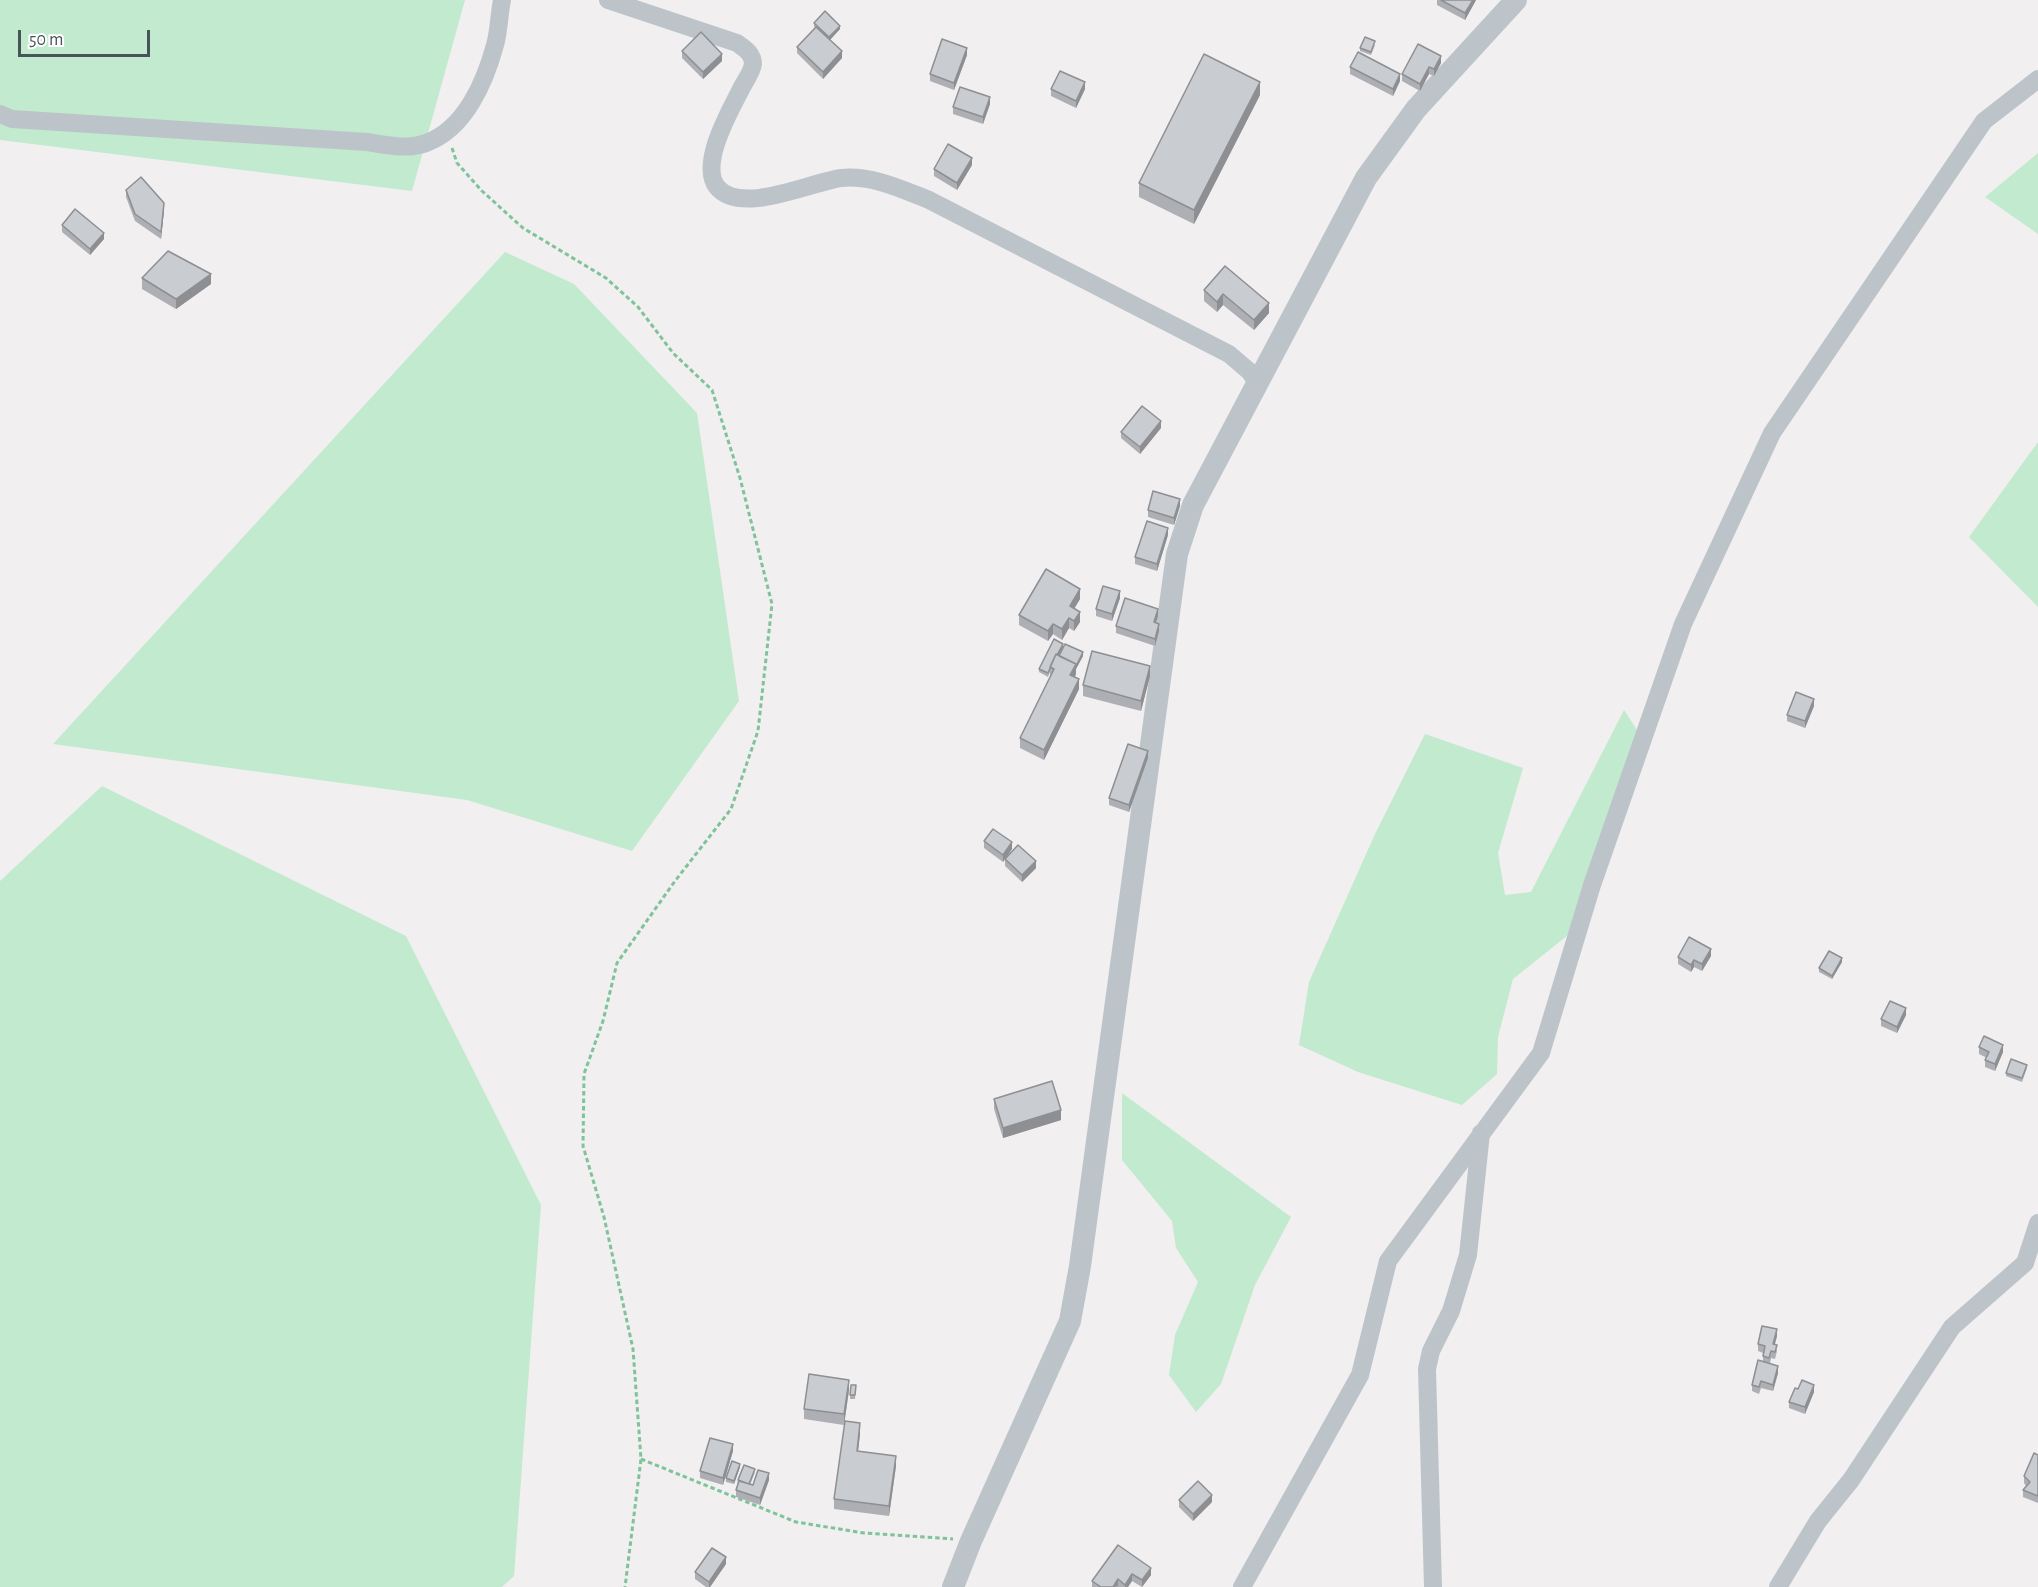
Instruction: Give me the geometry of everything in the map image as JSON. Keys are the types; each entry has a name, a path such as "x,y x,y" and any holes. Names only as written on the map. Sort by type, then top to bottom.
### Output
{"street":[{"path":"0,114 12,119 86,125 367,142 396,146 425,144 447,132 466,111 483,79 495,44 502,0"},
{"path":"608,0 737,43 749,52 753,64 718,137 713,153 712,170 717,187 727,194 738,198 764,198 842,178 881,181 929,200 1229,354 1250,372 1258,384"},
{"path":"953,1587 970,1541 1070,1321 1083,1243 1177,554 1192,505 1366,178 1416,109 1516,0"},
{"path":"1242,1587 1360,1375 1388,1261 1540,1053 1593,885 1683,624 1772,433 1984,121 2038,79"},
{"path":"1433,1587 1427,1369 1431,1351 1451,1311 1468,1256 1481,1131"},
{"path":"1778,1587 1818,1521 1851,1480 1952,1327 2025,1263 2038,1223"}],"path":[{"path":"447,132 458,163 482,191 523,228 606,278 638,307 673,353 712,390 740,478 772,604 758,731 731,809 617,963 603,1021 584,1074 583,1146 604,1217 633,1349 641,1459 626,1587"},
{"path":"641,1459 796,1522 864,1533 970,1541"}],"green space":[{"path":"0,0 465,0 412,191 0,140"},
{"path":"2038,153 2038,234 1985,197"},
{"path":"505,252 574,284 697,413 739,701 632,851 467,800 53,744"},
{"path":"2038,442 2038,607 1969,537"},
{"path":"1624,710 1637,730 1568,935 1513,979 1498,1037 1497,1074 1462,1105 1358,1072 1299,1045 1309,982 1375,834 1425,734 1523,768 1498,853 1505,895 1531,892"},
{"path":"102,786 406,936 541,1205 514,1576 502,1587 0,1587 0,881"},
{"path":"1122,1093 1291,1217 1255,1285 1221,1384 1196,1412 1169,1375 1175,1335 1198,1282 1176,1248 1172,1221 1122,1160"}],"building":[{"path":"1441,0 1473,0 1465,13"},
{"path":"825,11 840,26 829,37 814,23"},
{"path":"816,27 842,51 823,72 797,47"},
{"path":"701,32 722,54 703,72 682,51"},
{"path":"1365,37 1375,41 1371,52 1360,48"},
{"path":"942,39 967,48 954,83 930,74"},
{"path":"1418,44 1441,56 1434,69 1429,67 1420,84 1402,74"},
{"path":"1358,52 1400,74 1393,89 1350,67"},
{"path":"1204,54 1260,82 1194,210 1139,183"},
{"path":"1060,71 1085,82 1076,101 1051,89"},
{"path":"960,87 990,97 983,117 953,107"},
{"path":"948,144 972,158 957,183 934,169"},
{"path":"141,177 164,203 161,232 135,214 126,190"},
{"path":"75,209 104,233 90,249 62,225"},
{"path":"168,251 211,274 176,299 142,278"},
{"path":"1225,266 1269,303 1254,320 1223,294 1217,302 1204,290"},
{"path":"1142,406 1161,421 1140,447 1121,432"},
{"path":"1153,491 1180,499 1174,518 1148,510"},
{"path":"1147,521 1168,528 1157,564 1135,557"},
{"path":"1046,569 1080,589 1070,606 1080,612 1074,621 1069,618 1062,629 1053,624 1048,631 1019,615"},
{"path":"1103,586 1120,591 1112,614 1096,609"},
{"path":"1125,598 1158,609 1154,622 1159,624 1155,639 1116,626"},
{"path":"1054,639 1063,644 1048,673 1039,669"},
{"path":"1065,644 1083,652 1076,666 1059,656"},
{"path":"1092,651 1150,666 1141,701 1083,685"},
{"path":"1056,654 1076,664 1070,675 1079,679 1044,750 1020,738 1054,669 1050,667"},
{"path":"1796,692 1814,699 1805,721 1787,715"},
{"path":"1128,744 1148,751 1129,805 1109,798"},
{"path":"993,829 1012,842 1003,855 984,841"},
{"path":"1018,845 1036,861 1022,875 1005,859"},
{"path":"1689,937 1711,949 1702,964 1694,960 1691,965 1678,957"},
{"path":"1829,951 1842,958 1832,976 1819,968"},
{"path":"1890,1001 1906,1008 1897,1027 1881,1019"},
{"path":"1984,1036 2003,1045 1995,1064 1985,1060 1989,1052 1979,1047"},
{"path":"2011,1059 2027,1065 2022,1078 2006,1073"},
{"path":"1052,1081 1061,1110 1003,1128 994,1099"},
{"path":"1762,1326 1777,1329 1773,1344 1777,1345 1775,1352 1771,1351 1769,1358 1763,1356 1765,1346 1758,1344"},
{"path":"1758,1360 1778,1366 1773,1385 1761,1381 1759,1387 1752,1385"},
{"path":"809,1374 849,1380 844,1414 804,1409"},
{"path":"1802,1380 1814,1385 1805,1407 1789,1402 1795,1388 1798,1389"},
{"path":"851,1385 856,1385 855,1395 850,1395"},
{"path":"845,1421 860,1423 857,1451 896,1456 889,1506 834,1499"},
{"path":"710,1438 733,1444 723,1478 700,1471"},
{"path":"2034,1453 2038,1455 2038,1496 2023,1490 2030,1482 2024,1476"},
{"path":"732,1461 740,1464 734,1481 726,1478"},
{"path":"744,1465 755,1469 749,1484 738,1480"},
{"path":"758,1470 769,1473 760,1498 736,1490 739,1481 753,1485"},
{"path":"1198,1481 1212,1495 1193,1514 1179,1500"},
{"path":"1118,1545 1151,1568 1142,1580 1132,1574 1125,1585 1118,1579 1113,1587 1101,1587 1092,1581"},
{"path":"712,1548 726,1557 709,1582 695,1572"}]}
